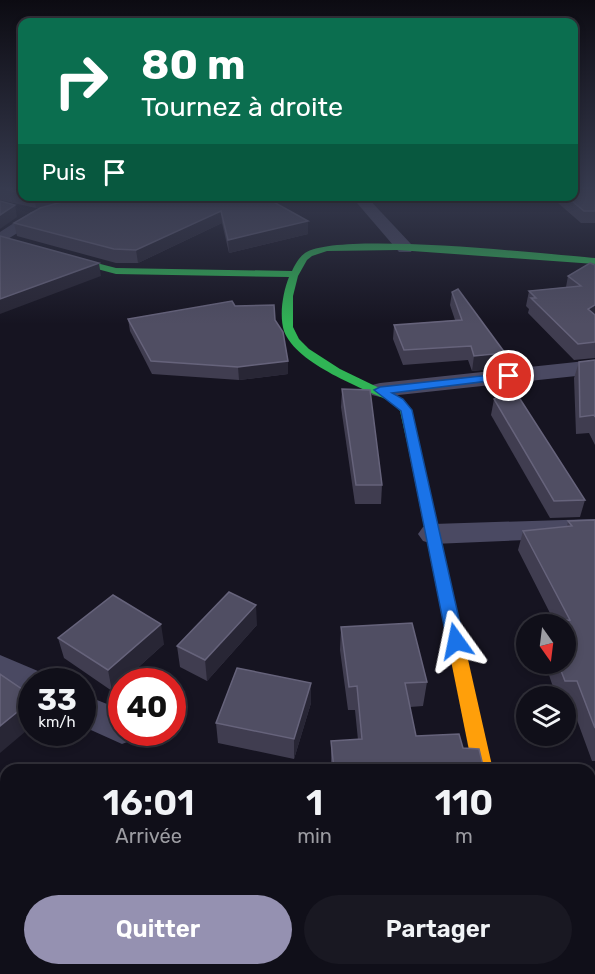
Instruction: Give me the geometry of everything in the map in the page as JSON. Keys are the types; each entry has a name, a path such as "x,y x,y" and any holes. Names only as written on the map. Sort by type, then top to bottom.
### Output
{"street":[{"path":"392,233 405,248"},
{"path":"0,239 116,271 294,274"},
{"path":"482,764 406,410 398,401 380,390 317,360 294,339 289,332 288,300 294,274 310,253 333,246 405,248 595,261"},
{"path":"380,390 595,367"},
{"path":"433,534 595,528"},
{"path":"0,669 18,677"}],"building":[{"path":"54,233 172,233 136,250 114,249"},
{"path":"226,233 256,233 228,240"},
{"path":"0,236 99,263 0,299"},
{"path":"590,263 595,265 595,305 588,309 595,315 595,342 578,344 531,298 536,298 529,291 581,286 568,276"},
{"path":"458,289 505,353 474,356 471,346 404,350 394,325 462,320 452,292"},
{"path":"232,301 235,306 274,305 275,320 283,332 288,361 238,367 151,361 128,319"},
{"path":"595,360 595,417 594,415 580,417 579,362"},
{"path":"513,388 585,500 554,501 494,399"},
{"path":"342,389 370,390 382,485 356,485"},
{"path":"595,520 595,728 577,681 565,681 562,674 576,674 576,614 567,614 523,531 572,526 568,521"},
{"path":"229,592 256,605 205,660 177,646"},
{"path":"113,595 161,624 108,670 58,638"},
{"path":"412,623 427,682 405,683 416,736 459,734 463,748 479,749 483,764 333,764 331,741 362,739 357,686 349,687 341,627"},
{"path":"237,668 311,683 294,739 216,723"},
{"path":"0,674 18,686 18,711 0,726"}],"traffic: fast":[{"path":"0,240 116,271 294,274"},
{"path":"414,447 406,410 398,401 336,371 294,341 288,327 288,296 294,276 304,259 309,254 326,249 357,247 444,250 595,261"}],"traffic: slow":[{"path":"414,447 482,764"}],"route":[{"path":"456,641 406,410 398,401 380,390 509,376"}]}
